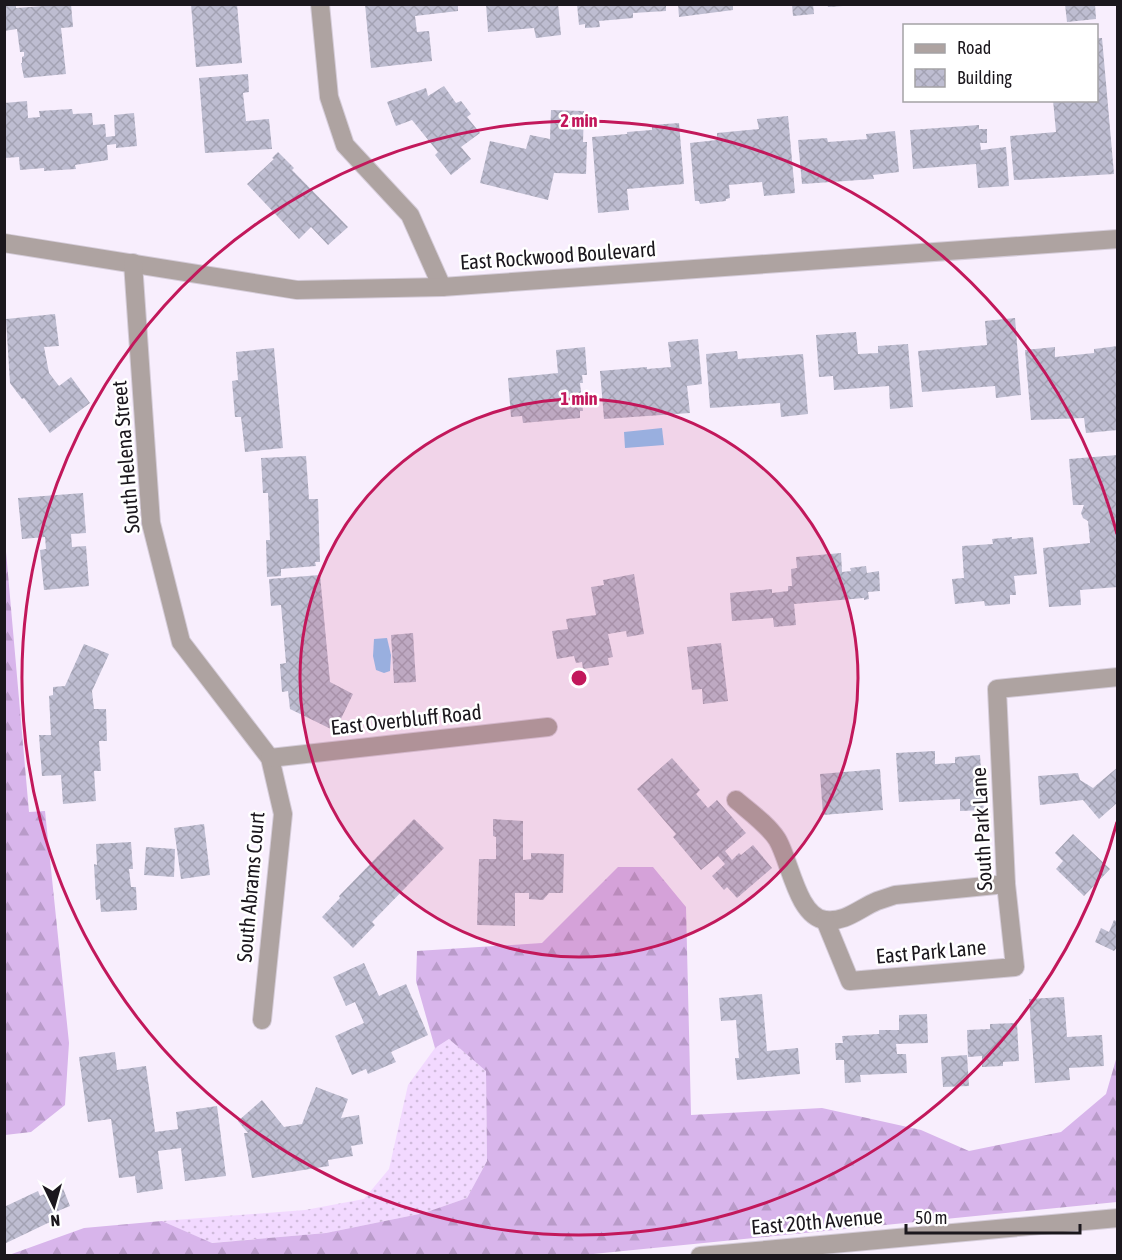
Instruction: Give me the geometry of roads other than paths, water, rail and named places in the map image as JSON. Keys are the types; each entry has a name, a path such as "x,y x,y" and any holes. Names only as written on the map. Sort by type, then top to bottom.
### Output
{"street":[{"path":"320,4 329,97 345,145 410,215 442,287"},
{"name":"East Rockwood Boulevard","path":"4,243 297,290 442,287 1118,239"},
{"name":"South Helena Street","path":"133,263 151,523 181,642 270,758"},
{"name":"South Park Lane","path":"1014,967 1006,884 997,689 1118,677"},
{"name":"East Overbluff Road","path":"270,758 548,727"},
{"name":"South Abrams Court","path":"262,1020 283,814 270,758"},
{"path":"736,801 760,820 777,839 810,913 825,920 844,918 877,901 895,896 1006,884"},
{"name":"East Park Lane","path":"825,920 850,981 1014,967"},
{"name":"East 20th Avenue","path":"700,1256 843,1249 1118,1218"}],"water":[{"path":"662,428 664,445 625,448 624,432"},
{"path":"387,638 391,655 390,671 384,673 376,670 373,656 374,639"}]}
